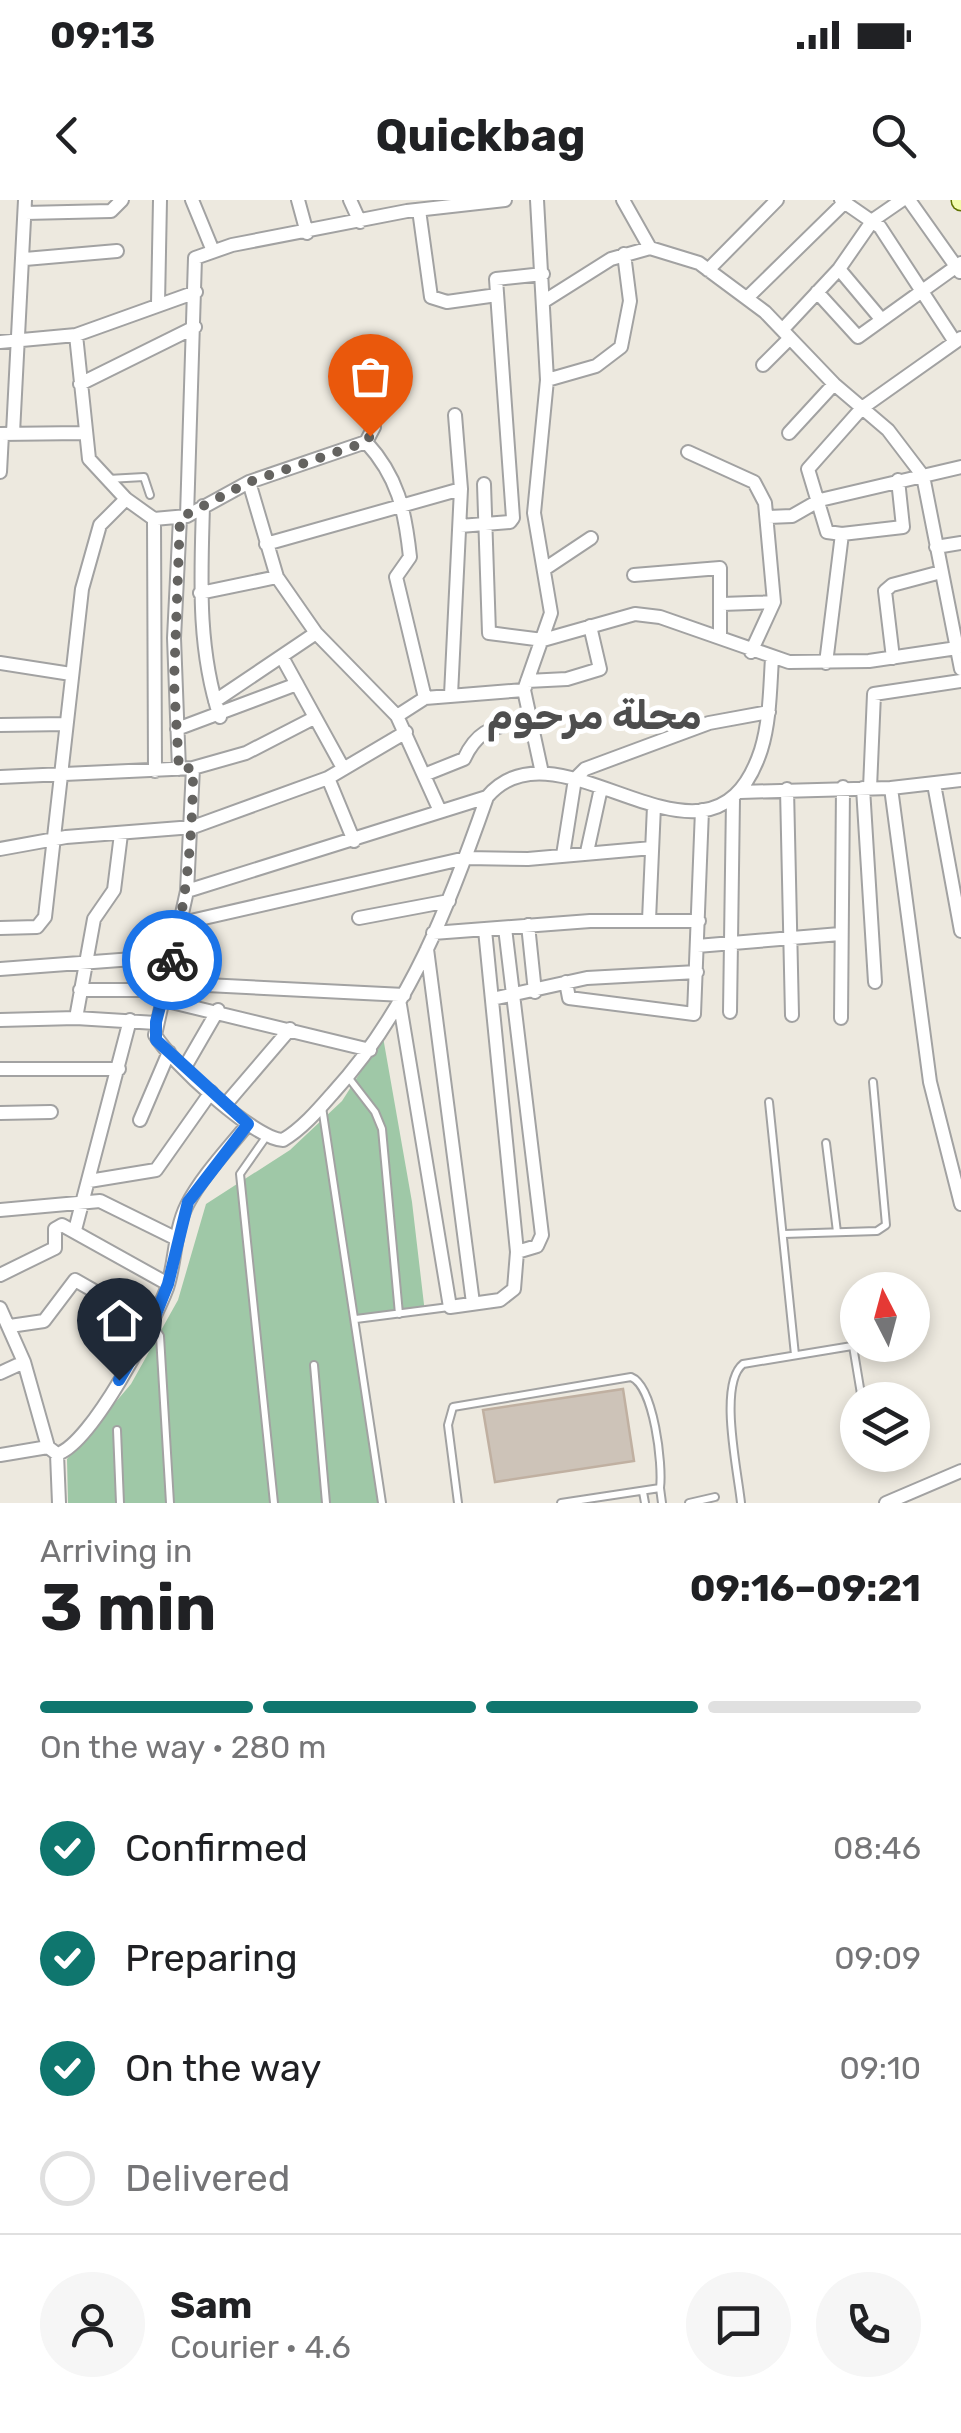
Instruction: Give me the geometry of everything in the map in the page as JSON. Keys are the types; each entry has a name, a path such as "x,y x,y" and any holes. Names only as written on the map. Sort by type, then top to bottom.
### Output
{"street":[{"path":"0,472 25,259 25,206 111,211 122,200"},
{"path":"158,304 160,200"},
{"path":"192,200 213,251"},
{"path":"298,200 307,232"},
{"path":"350,200 360,222"},
{"path":"487,797 449,901 402,1000 348,1077 289,1138 278,1141 266,1137 248,1124 156,1040 156,1022 182,924 193,827 177,730 174,638 195,327 192,262 213,251 360,222 418,206 506,200"},
{"path":"537,200 548,380 534,512 551,613 526,686 542,773"},
{"path":"623,200 650,248"},
{"path":"708,270 777,200"},
{"path":"764,365 816,292 839,269 873,220 906,200 959,268 921,290 858,337 816,292"},
{"path":"747,298 842,202 873,220 958,340 862,408 808,469 827,532 842,534 903,527 898,480"},
{"path":"418,206 431,297 447,302 497,295"},
{"path":"546,300 624,254 650,248 708,270 747,298 834,384 888,430 923,476 941,572 955,604 961,669"},
{"path":"25,259 116,251"},
{"path":"548,380 596,366 621,347 630,300 624,254"},
{"path":"839,269 881,319"},
{"path":"460,526 510,522 514,518 496,279 543,274"},
{"path":"0,342 76,335 196,292"},
{"path":"80,384 195,327"},
{"path":"76,335 83,433 89,459 126,499 154,519 184,518 249,482 366,442 374,427 369,364"},
{"path":"789,433 834,384"},
{"path":"450,695 461,489 455,416"},
{"path":"5,434 83,433"},
{"path":"366,442 384,462 404,505 410,557 396,578 424,698"},
{"path":"688,452 754,482 768,517 774,602 750,652"},
{"path":"768,517 799,514 820,500 961,467"},
{"path":"249,482 278,577 316,633 398,716 440,811"},
{"path":"484,484 489,632 543,640 620,616 652,615 720,637 750,652 826,663 893,658 957,640"},
{"path":"266,544 461,489"},
{"path":"0,928 42,923 56,840 72,674 92,543 100,525 126,499"},
{"path":"204,506 200,592 220,717"},
{"path":"154,519 155,771"},
{"path":"826,663 842,534"},
{"path":"546,568 591,538"},
{"path":"936,547 961,543"},
{"path":"634,575 720,568 720,637"},
{"path":"893,658 885,591 892,585 941,572"},
{"path":"200,592 278,577"},
{"path":"722,604 774,602"},
{"path":"398,716 424,698 526,686 600,669 590,626"},
{"path":"215,701 283,659 316,633"},
{"path":"730,1012 736,796 759,755 768,712 772,658"},
{"path":"283,659 342,768"},
{"path":"0,663 72,674"},
{"path":"875,982 867,788 874,694 961,681"},
{"path":"177,730 220,717 297,684"},
{"path":"563,856 575,779 591,765 727,718 768,712"},
{"path":"0,778 186,768 246,753 314,718"},
{"path":"424,775 464,759 472,740 481,734 530,718"},
{"path":"0,725 66,724"},
{"path":"0,849 193,827 328,778 406,732"},
{"path":"187,891 354,842 487,797 509,779 542,773 575,779 654,806 702,810 736,796 787,788 891,788 961,780"},
{"path":"328,778 354,842"},
{"path":"934,784 961,931"},
{"path":"841,1018 843,787"},
{"path":"587,852 601,788"},
{"path":"787,788 792,1016"},
{"path":"891,788 930,1082 961,1204"},
{"path":"649,920 654,806"},
{"path":"566,982 569,998 690,1016 695,1012 702,810"},
{"path":"76,1018 94,919 114,890 121,834"},
{"path":"182,924 466,858 563,856 652,848"},
{"path":"360,918 449,901"},
{"path":"430,940 528,925 699,921"},
{"path":"528,925 535,992"},
{"path":"505,928 542,1235 537,1246 517,1252"},
{"path":"402,1000 450,1307 500,1300 514,1289 517,1252 485,930"},
{"path":"698,946 840,934"},
{"path":"430,940 473,1304"},
{"path":"0,969 173,956"},
{"path":"492,999 515,997 566,982 696,972"},
{"path":"80,990 402,1000"},
{"path":"165,991 218,1010 370,1050"},
{"path":"185,1067 218,1010"},
{"path":"0,1020 156,1022"},
{"path":"75,1230 130,1020"},
{"path":"225,1105 290,1029"},
{"path":"140,1120 169,1052"},
{"path":"0,1068 118,1069"},
{"path":"89,1181 156,1170 211,1092"},
{"path":"0,1113 51,1112"},
{"path":"0,1455 70,1447 90,1423 152,1324 168,1284 188,1202 248,1124"},
{"path":"0,1210 84,1200 116,1206 177,1239"},
{"path":"0,1275 55,1248 58,1225 75,1230 168,1284"},
{"path":"58,1503 53,1450 24,1362 4,1318 44,1321 75,1280 152,1324"},
{"path":"0,1373 24,1362"},
{"path":"886,1503 961,1471"}],"lane":[{"path":"107,479 144,477 150,495"},
{"path":"348,1077 376,1112 382,1129 399,1314"},
{"path":"784,1234 877,1231 886,1225 873,1082"},
{"path":"770,1102 795,1355"},
{"path":"322,1105 382,1503"},
{"path":"266,1137 240,1174 274,1503"},
{"path":"826,1143 837,1232"},
{"path":"356,1319 450,1307"},
{"path":"152,1324 160,1336 170,1503"},
{"path":"741,1503 730,1398 733,1377 743,1364 840,1348"},
{"path":"314,1365 326,1503"},
{"path":"458,1503 448,1425 453,1407 631,1377 640,1380 649,1396 662,1503"},
{"path":"117,1430 120,1503"},
{"path":"561,1503 660,1488"},
{"path":"643,1492 645,1503"},
{"path":"689,1503 715,1497"}],"green space":[{"path":"383,1037 412,1202 425,1313 356,1321 379,1503 68,1503 67,1459 131,1384 178,1300 206,1204 290,1150 342,1101"}],"building":[{"path":"623,1389 634,1461 495,1482 483,1410"}],"way so far":[{"path":"172,960 185,907 193,827 193,768 179,769 174,682 180,518 249,482 366,442 370,436"}],"district":[{"name":"محلة مرحوم","path":"594,715"}],"route":[{"path":"119,1380 152,1324 168,1284 188,1202 248,1124 156,1040 156,1022 172,960"}]}
